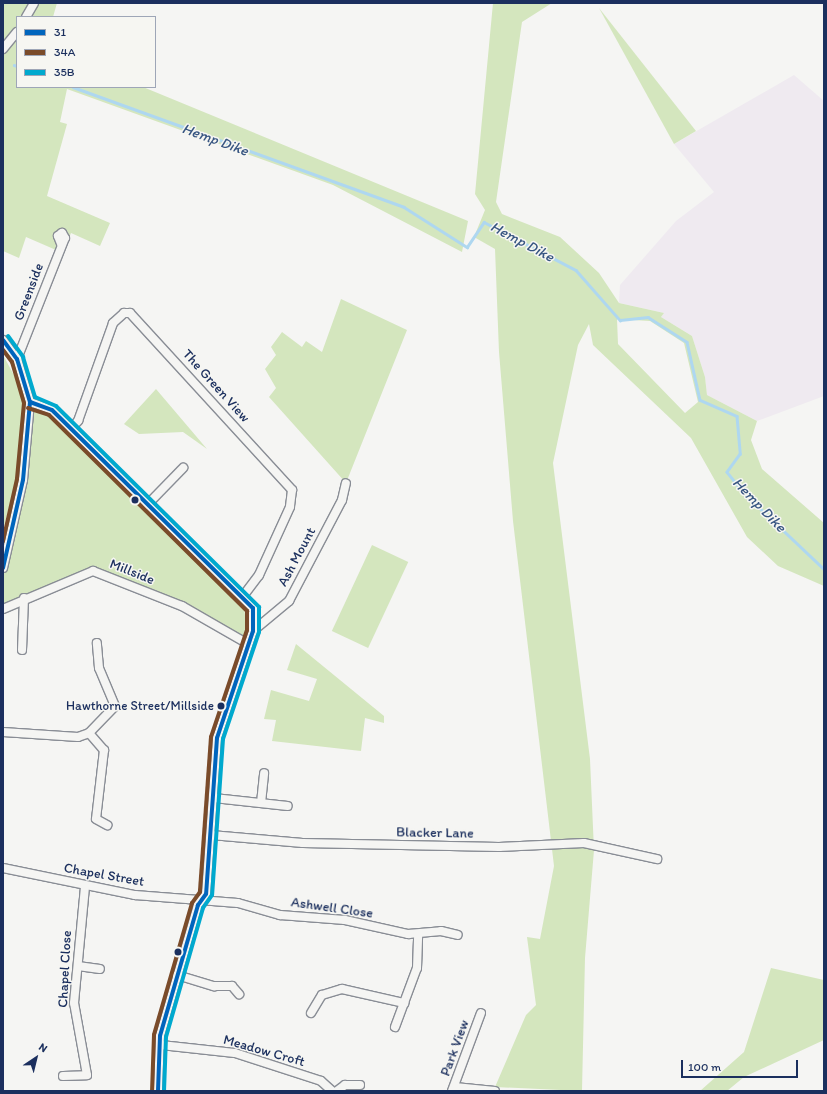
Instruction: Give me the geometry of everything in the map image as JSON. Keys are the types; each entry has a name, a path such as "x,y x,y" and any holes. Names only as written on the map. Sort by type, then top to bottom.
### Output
{"street":[{"path":"27,16 34,3"},
{"path":"3,49 16,33"},
{"name":"Greenside","path":"17,359 61,244"},
{"name":"The Green View","path":"71,430 113,323 124,313 130,313 292,490 290,507 259,575 243,596"},
{"path":"3,340 17,359 30,402 23,480 4,550 3,568"},
{"path":"30,402 47,406 147,505 243,596 252,608 253,631 217,738 211,835 202,900 177,975 160,1036 161,1045 158,1091"},
{"path":"147,505 183,468"},
{"name":"Ash Mount","path":"253,631 289,601 342,500 346,483"},
{"name":"Millside","path":"3,609 24,598 93,572 182,606 248,644"},
{"path":"22,650 24,598"},
{"path":"3,732 78,737 89,733 115,706 99,668 97,642"},
{"path":"89,733 104,750 96,819 107,825"},
{"path":"261,803 264,773"},
{"path":"214,798 288,806"},
{"name":"Blacker Lane","path":"211,835 295,843 499,847 572,842 657,860"},
{"name":"Chapel Street","path":"3,868 85,887 202,900"},
{"name":"Chapel Close","path":"63,1076 87,1075 74,1003 85,887"},
{"name":"Ashwell Close","path":"202,900 238,902 280,914 345,920 418,934 441,931 458,936"},
{"path":"395,1027 417,968 418,934"},
{"path":"78,966 100,969"},
{"path":"177,975 214,986 232,986 239,994"},
{"path":"310,1013 322,995 342,988 404,1003"},
{"name":"Park View","path":"453,1089 481,1013"},
{"name":"Meadow Croft","path":"161,1045 235,1054 321,1081 332,1091"},
{"path":"337,1091 345,1085 360,1085"},
{"path":"453,1089 495,1091"}],"shaded area":[{"path":"794,75 824,101 824,396 757,421 707,395 705,377 692,336 661,317 664,313 619,303 620,285 676,221 714,192 674,144"}],"green space":[{"path":"3,3 57,3 53,16 16,16 16,88 145,88 468,221 462,252 333,185 67,89 60,122 67,124 47,196 110,223 100,246 71,233 63,253 26,237 19,258 3,251"},
{"path":"493,3 552,3 522,22 496,202 502,214 560,237 599,273 619,303 664,313 661,317 692,336 705,377 707,395 757,421 751,440 762,469 824,523 824,586 778,566 747,537 691,438 593,345 589,324 578,345 553,463 590,759 594,850 585,958 582,1091 495,1087 526,1015 536,1005 527,937 540,939 554,866 513,521 499,352 495,249 474,237 485,210 475,194","holes":["617,319 650,321 684,343 698,402 685,413 618,344"]},
{"path":"599,8 696,131 674,144"},
{"path":"341,299 407,330 346,483 269,397 276,388 265,369 276,355 271,347 282,332 302,347 306,341 322,352"},
{"path":"3,355 21,388 23,405 16,481 3,530"},
{"path":"156,389 207,449 183,432 139,434 124,424"},
{"path":"30,402 41,403 243,596 248,644 217,625 94,571 3,609 3,568 23,480"},
{"path":"372,545 408,562 368,648 332,631"},
{"path":"296,644 384,716 384,723 365,718 361,751 272,741 276,720 264,719 271,690 309,701 317,679 287,670"},
{"path":"771,968 824,980 824,1040 744,1077 727,1091 700,1091 744,1052"}],"waterway":[{"name":"Hemp Dike","path":"76,88 404,207 467,247 484,222 576,270 620,320 648,317 687,342 700,400 737,416 740,454 727,472 745,494 824,569"}],"transit line":[{"name":"35B","path":"8,336 23,357 35,397 56,406 259,607 259,632 223,739 212,895 203,908 166,1037 164,1091"},
{"name":"31","path":"3,340 17,359 30,402 23,480 3,568"},
{"name":"34A","path":"3,350 12,362 24,403 17,479 3,541"},
{"name":"31","path":"30,402 52,410 253,608 253,631 217,738 206,894 198,905 160,1036 158,1091"},
{"name":"34A","path":"28,408 49,415 247,611 247,630 211,737 200,892 192,903 154,1035 152,1091"}],"place":[{"name":"Hawthorne Street/Millside","path":"221,706"}]}
